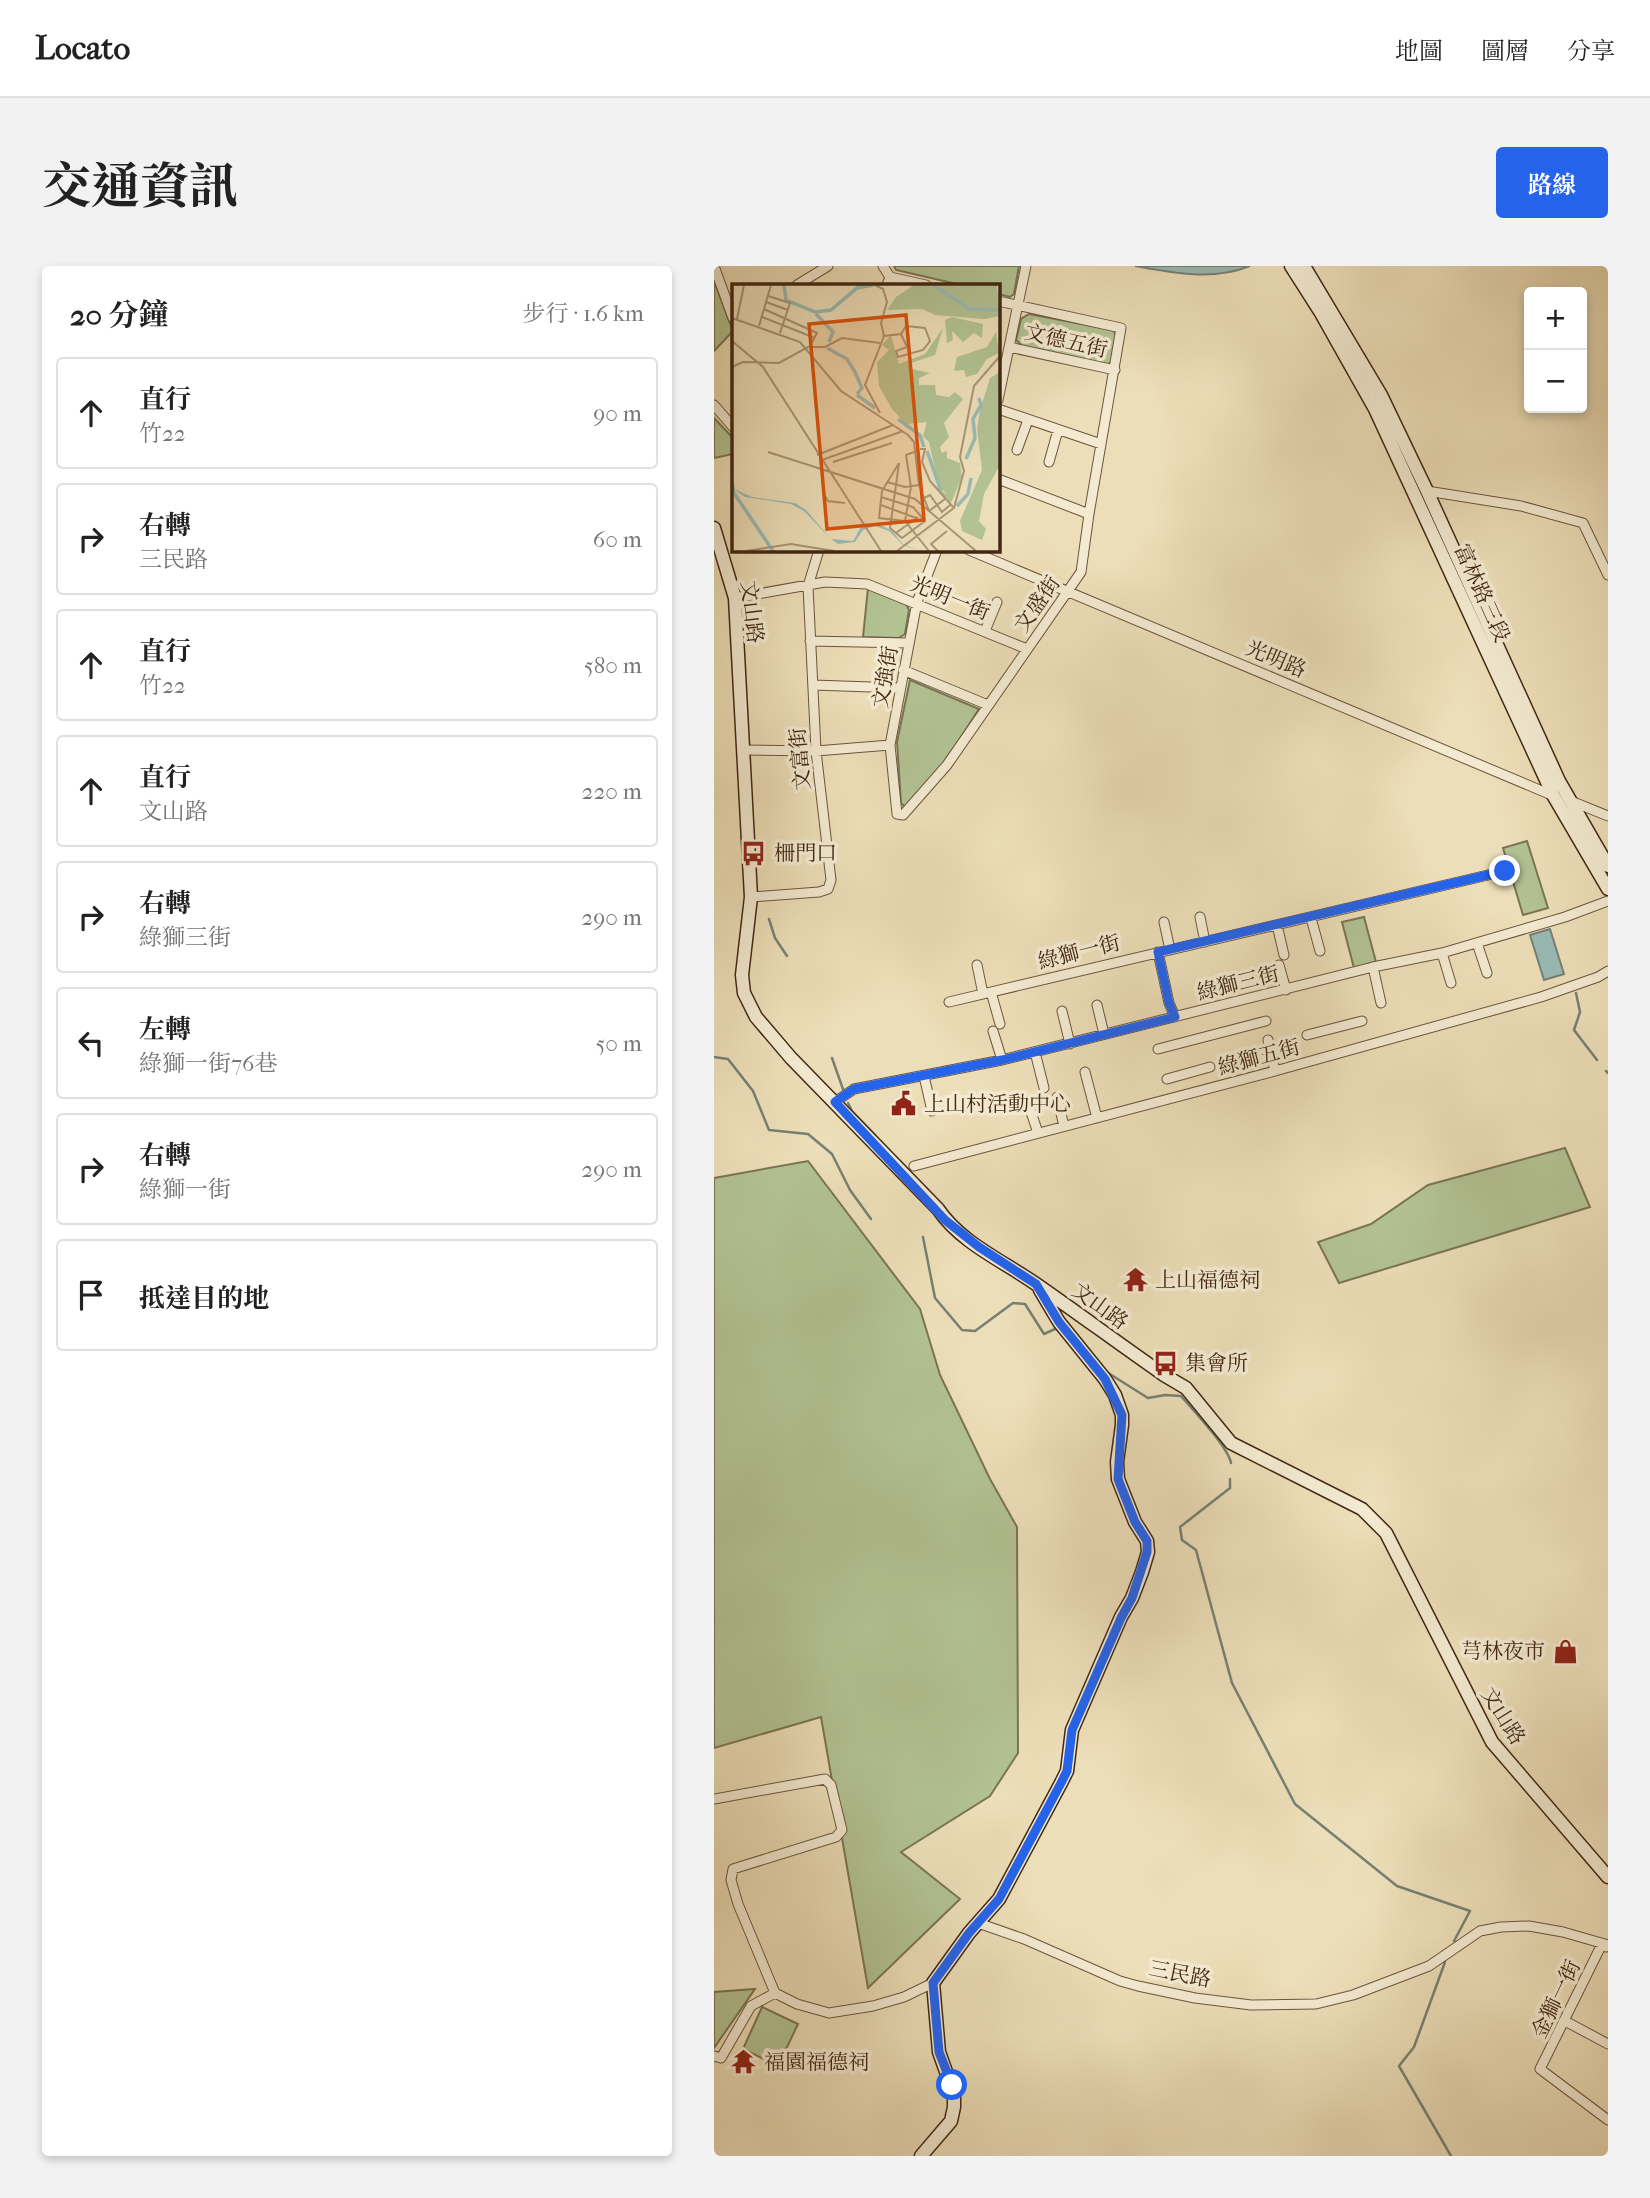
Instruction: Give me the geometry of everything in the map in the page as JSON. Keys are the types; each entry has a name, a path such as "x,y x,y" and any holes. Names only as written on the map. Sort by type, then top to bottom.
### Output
{"main road":[{"path":"1291,266 1324,308"},
{"path":"1304,266 1324,308"},
{"name":"富林路三段","path":"1324,308 1381,395 1547,756 1608,866"},
{"name":"富林路三段","path":"1324,308 1412,485 1553,795 1608,889"},
{"name":"文山路","path":"714,528 735,598 751,897 742,975 744,993 750,1008 791,1058 945,1220 979,1247 1186,1388 1231,1443 1362,1509 1373,1518 1386,1533 1492,1742 1608,1877"},
{"path":"921,2156 951,2121 954,2107 954,2094 939,2052 933,1983 999,1899 1067,1771 1072,1730 1132,1598 1147,1552 1147,1541 1135,1522 1118,1479 1122,1415 1115,1395 1059,1322 1036,1284"}],"street":[{"path":"714,266 732,315"},
{"path":"799,284 828,266"},
{"path":"883,266 889,281 917,284"},
{"path":"999,395 1026,266"},
{"path":"999,301 1019,306"},
{"name":"文盛街","path":"897,814 903,816 947,765 1081,572 1121,328 1019,306"},
{"name":"文德五街","path":"1009,347 1115,370"},
{"path":"714,405 732,426"},
{"path":"999,410 1101,444"},
{"path":"1017,450 1028,420"},
{"path":"1049,462 1058,430"},
{"path":"999,479 1089,514"},
{"path":"1427,491 1521,506 1583,523 1608,575"},
{"name":"文富街","path":"751,897 819,892 828,889 831,880 816,751 810,641 808,586 819,551"},
{"name":"文強街","path":"897,814 890,745 917,602 937,551"},
{"name":"光明路","path":"972,551 1608,816"},
{"name":"光明一街","path":"735,598 836,582 867,584 917,602 1027,649"},
{"path":"985,631 997,601"},
{"path":"810,641 908,643"},
{"path":"904,670 988,705"},
{"path":"813,685 900,688"},
{"path":"743,750 816,751 890,745"},
{"name":"綠獅一街","path":"949,1002 1505,871"},
{"name":"綠獅三街","path":"835,1102 854,1089 1002,1060 1373,967 1443,953 1565,917 1608,901"},
{"path":"1200,917 1205,942"},
{"path":"1311,918 1320,951"},
{"path":"1164,922 1170,950"},
{"path":"1277,925 1284,955"},
{"path":"1477,943 1487,973"},
{"path":"1158,952 1169,1003 1175,1017"},
{"path":"1443,953 1451,983"},
{"path":"976,965 1000,1024"},
{"path":"1279,965 1286,990"},
{"path":"1373,967 1381,1003"},
{"name":"綠獅五街","path":"914,1166 1541,998 1608,971"},
{"path":"1097,1005 1104,1034"},
{"path":"1062,1011 1070,1044"},
{"path":"1158,1049 1266,1021"},
{"path":"1307,1035 1362,1021"},
{"path":"993,1031 1002,1060"},
{"path":"1268,1040 1275,1071"},
{"path":"1035,1052 1044,1088"},
{"path":"1167,1079 1210,1067"},
{"path":"1085,1072 1097,1118"},
{"path":"924,1076 932,1111"},
{"path":"1057,1097 1064,1126"},
{"path":"1027,1100 1038,1133"},
{"path":"714,1799 825,1779 831,1785 842,1829 836,1837 733,1869 732,1881 738,1904 775,1993 797,2004 829,2013 873,2006 904,1997 933,1983"},
{"name":"三民路","path":"978,1923 1024,1939 1120,1981 1195,1998 1251,2005 1316,2004 1353,1995 1429,1965 1480,1931 1501,1927 1529,1926 1552,1930 1606,1946"},
{"name":"金獅一街","path":"1606,1946 1540,2069 1608,2120"},
{"path":"714,2056 721,2058 751,2006 775,1993"},
{"path":"1565,2021 1608,2044"}],"green space":[{"path":"894,266 1019,266 1014,294 1010,297 999,294 999,284 957,284 896,270"},
{"path":"714,281 732,332 714,351"},
{"path":"1029,314 1113,330 1117,337 1114,360 1107,365 1022,346 1016,340 1021,319"},
{"path":"714,418 732,437 732,454 714,458"},
{"path":"868,588 906,604 909,610 905,634 899,638 863,637"},
{"path":"910,680 979,709 947,759 905,807 901,803 897,742"},
{"path":"1527,841 1548,908 1523,915 1503,848"},
{"path":"1364,917 1376,962 1354,968 1342,922"},
{"path":"1565,1148 1590,1207 1339,1283 1318,1242 1371,1224 1428,1185"},
{"path":"808,1161 920,1309 940,1375 990,1479 1017,1527 1018,1753 990,1796 901,1852 960,1899 868,1988 821,1717 714,1748 714,1178"},
{"path":"755,1989 714,2048 714,1992"},
{"path":"762,2007 798,2024 778,2066 743,2049"}],"water":[{"path":"1135,266 1250,266 1236,271 1207,274 1178,273"},
{"path":"1550,929 1564,974 1544,980 1530,935"}],"waterway":[{"path":"769,919 775,938 787,956"},
{"path":"1576,993 1580,1012 1574,1030 1597,1060"},
{"path":"714,1057 728,1059 753,1091 769,1130 808,1134 832,1154 850,1190 871,1219"},
{"path":"832,1058 844,1092"},
{"path":"848,1103 852,1111 875,1135"},
{"path":"923,1237 935,1298 962,1330 975,1331 1013,1303 1025,1304 1044,1334 1055,1329"},
{"path":"1105,1371 1148,1398 1181,1396 1217,1438 1231,1463"},
{"path":"1230,1479 1230,1488 1180,1527 1182,1540 1196,1550 1232,1683 1295,1804 1397,1886 1470,1911 1454,1941"},
{"path":"1445,1962 1414,2047 1399,2066 1451,2156"}],"place":[{"name":"柵門口","path":"754,853"},
{"name":"上山村活動中心","path":"904,1104"},
{"name":"上山福德祠","path":"1135,1280"},
{"name":"集會所","path":"1165,1363"},
{"name":"芎林夜市","path":"1565,1651"},
{"name":"福園福德祠","path":"744,2062"}],"route":[{"path":"952,2085 939,2052 933,1983 969,1933 999,1899 1067,1771 1072,1730 1132,1598 1142,1572 1147,1541 1135,1522 1118,1479 1122,1415 1115,1395 1105,1379 1059,1322 1036,1284 979,1247 945,1220 938,1209 835,1102 854,1089 1002,1060 1175,1017 1169,1003 1158,952 1505,871"}]}
